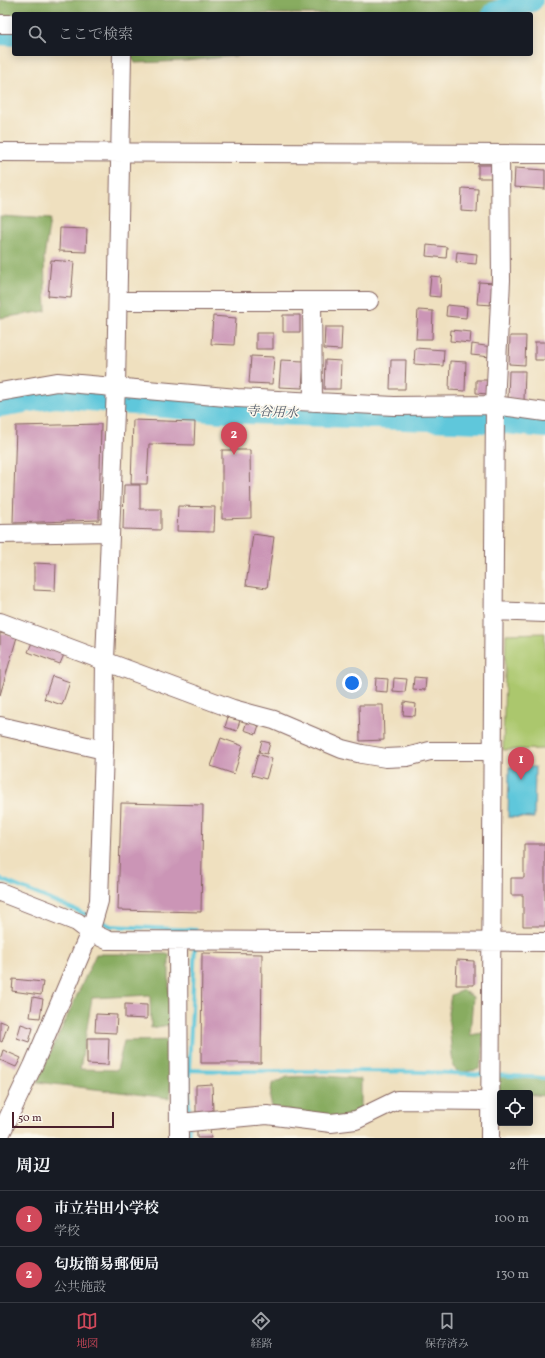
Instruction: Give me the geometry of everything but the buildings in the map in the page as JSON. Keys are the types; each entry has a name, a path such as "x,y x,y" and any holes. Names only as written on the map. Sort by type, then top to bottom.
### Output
{"street":[{"path":"0,24 12,24"},
{"path":"0,1135 33,1066 90,932 99,902 104,750 105,660 116,386 122,56"},
{"path":"0,152 545,154"},
{"path":"490,1138 490,943 495,405 501,280 500,154"},
{"path":"118,301 369,301"},
{"path":"312,301 313,402"},
{"path":"0,392 58,382 228,397 394,406 495,405 545,412"},
{"path":"0,534 110,532"},
{"path":"493,611 545,613"},
{"path":"0,622 233,709 274,720 342,749 386,758 408,756 430,750 492,751"},
{"path":"0,726 104,750"},
{"path":"0,892 77,922 90,932 107,940 490,943 545,942"},
{"path":"178,941 179,1130 267,1115 331,1123 356,1120 397,1100 490,1102"}],"green space":[{"path":"0,0 525,0 486,12 12,12 12,26 0,26"},
{"path":"131,56 234,56 186,61 135,63"},
{"path":"0,216 50,219 44,258 46,311 0,318"},
{"path":"545,633 545,749 503,750 506,634"},
{"path":"96,954 169,954 169,1025 151,1028 150,995 92,998 80,1069 117,1070 124,1041 179,1040 169,1098 37,1082"},
{"path":"463,990 473,997 470,1035 483,1033 483,1057 479,1069 460,1073 453,1067 448,1013 451,995"},
{"path":"499,1075 545,1078 545,1096 533,1095 533,1090 498,1090"},
{"path":"325,1076 361,1079 361,1112 347,1121 272,1107 270,1099 272,1084 287,1077"}],"water":[{"path":"509,767 535,767 534,818 508,817"}],"waterway":[{"path":"499,12 531,0"},
{"path":"0,33 12,34"},
{"name":"寺谷用水","path":"0,405 56,396 222,411 506,422 545,426"},
{"path":"0,879 90,916"},
{"path":"98,920 111,926 196,930 195,936"},
{"path":"189,1118 189,1070 195,945"},
{"path":"189,1070 375,1071 487,1075"},
{"path":"495,1075 545,1078"},
{"path":"189,1126 189,1138"}],"place":[{"name":"匂坂簡易郵便局","path":"234,455"},
{"name":"市立岩田小学校","path":"521,780"}]}
